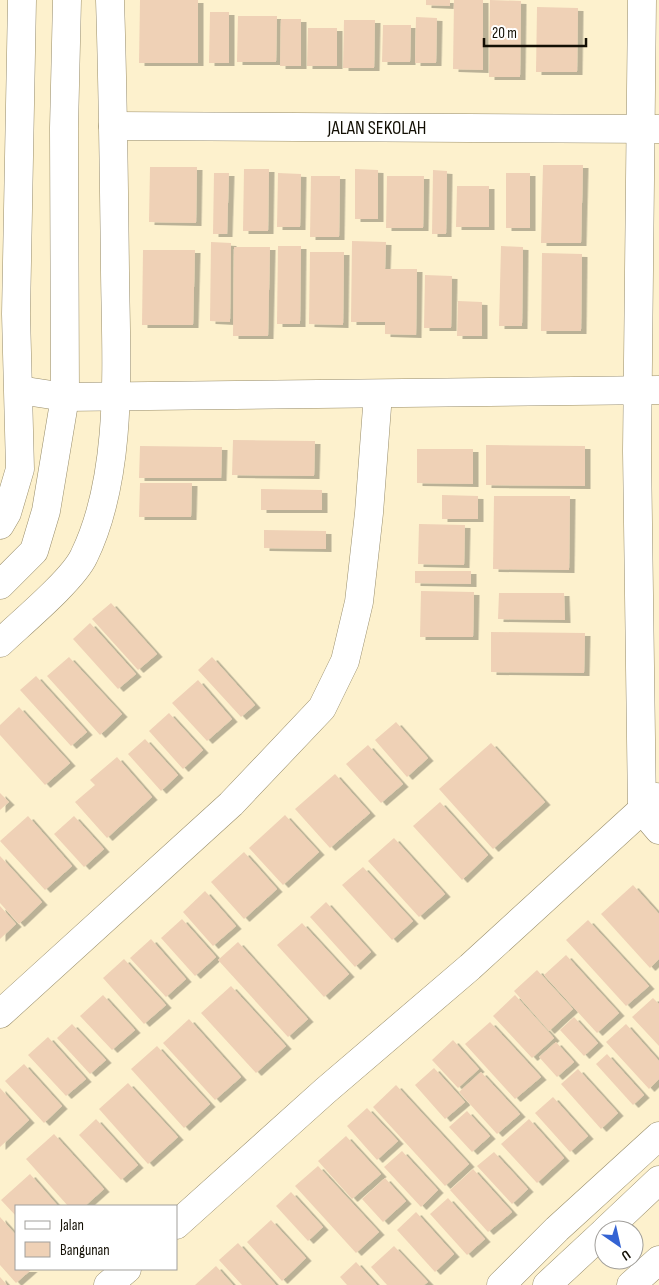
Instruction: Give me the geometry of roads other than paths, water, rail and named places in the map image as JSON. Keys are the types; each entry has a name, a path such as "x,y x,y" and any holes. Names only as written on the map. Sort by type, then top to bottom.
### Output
{"street":[{"path":"0,525 8,513 20,469 16,314 22,0"},
{"path":"0,586 34,551 46,511 65,397 64,128 67,0"},
{"path":"0,643 62,584 83,558 94,532 104,497 116,396 114,126 110,0"},
{"path":"178,1222 325,1091 653,811 637,451 649,391 650,129 642,0"},
{"name":"JALAN SEKOLAH","path":"114,126 650,129"},
{"path":"19,390 65,397 649,391"},
{"path":"0,1014 230,804 287,747 322,708 345,660 359,602 369,514 378,394"},
{"path":"501,1285 557,1229 659,1136"},
{"path":"617,1220 659,1180"},
{"path":"547,1285 594,1241"},
{"path":"631,1285 659,1260"},
{"path":"108,1285 126,1270"}]}
